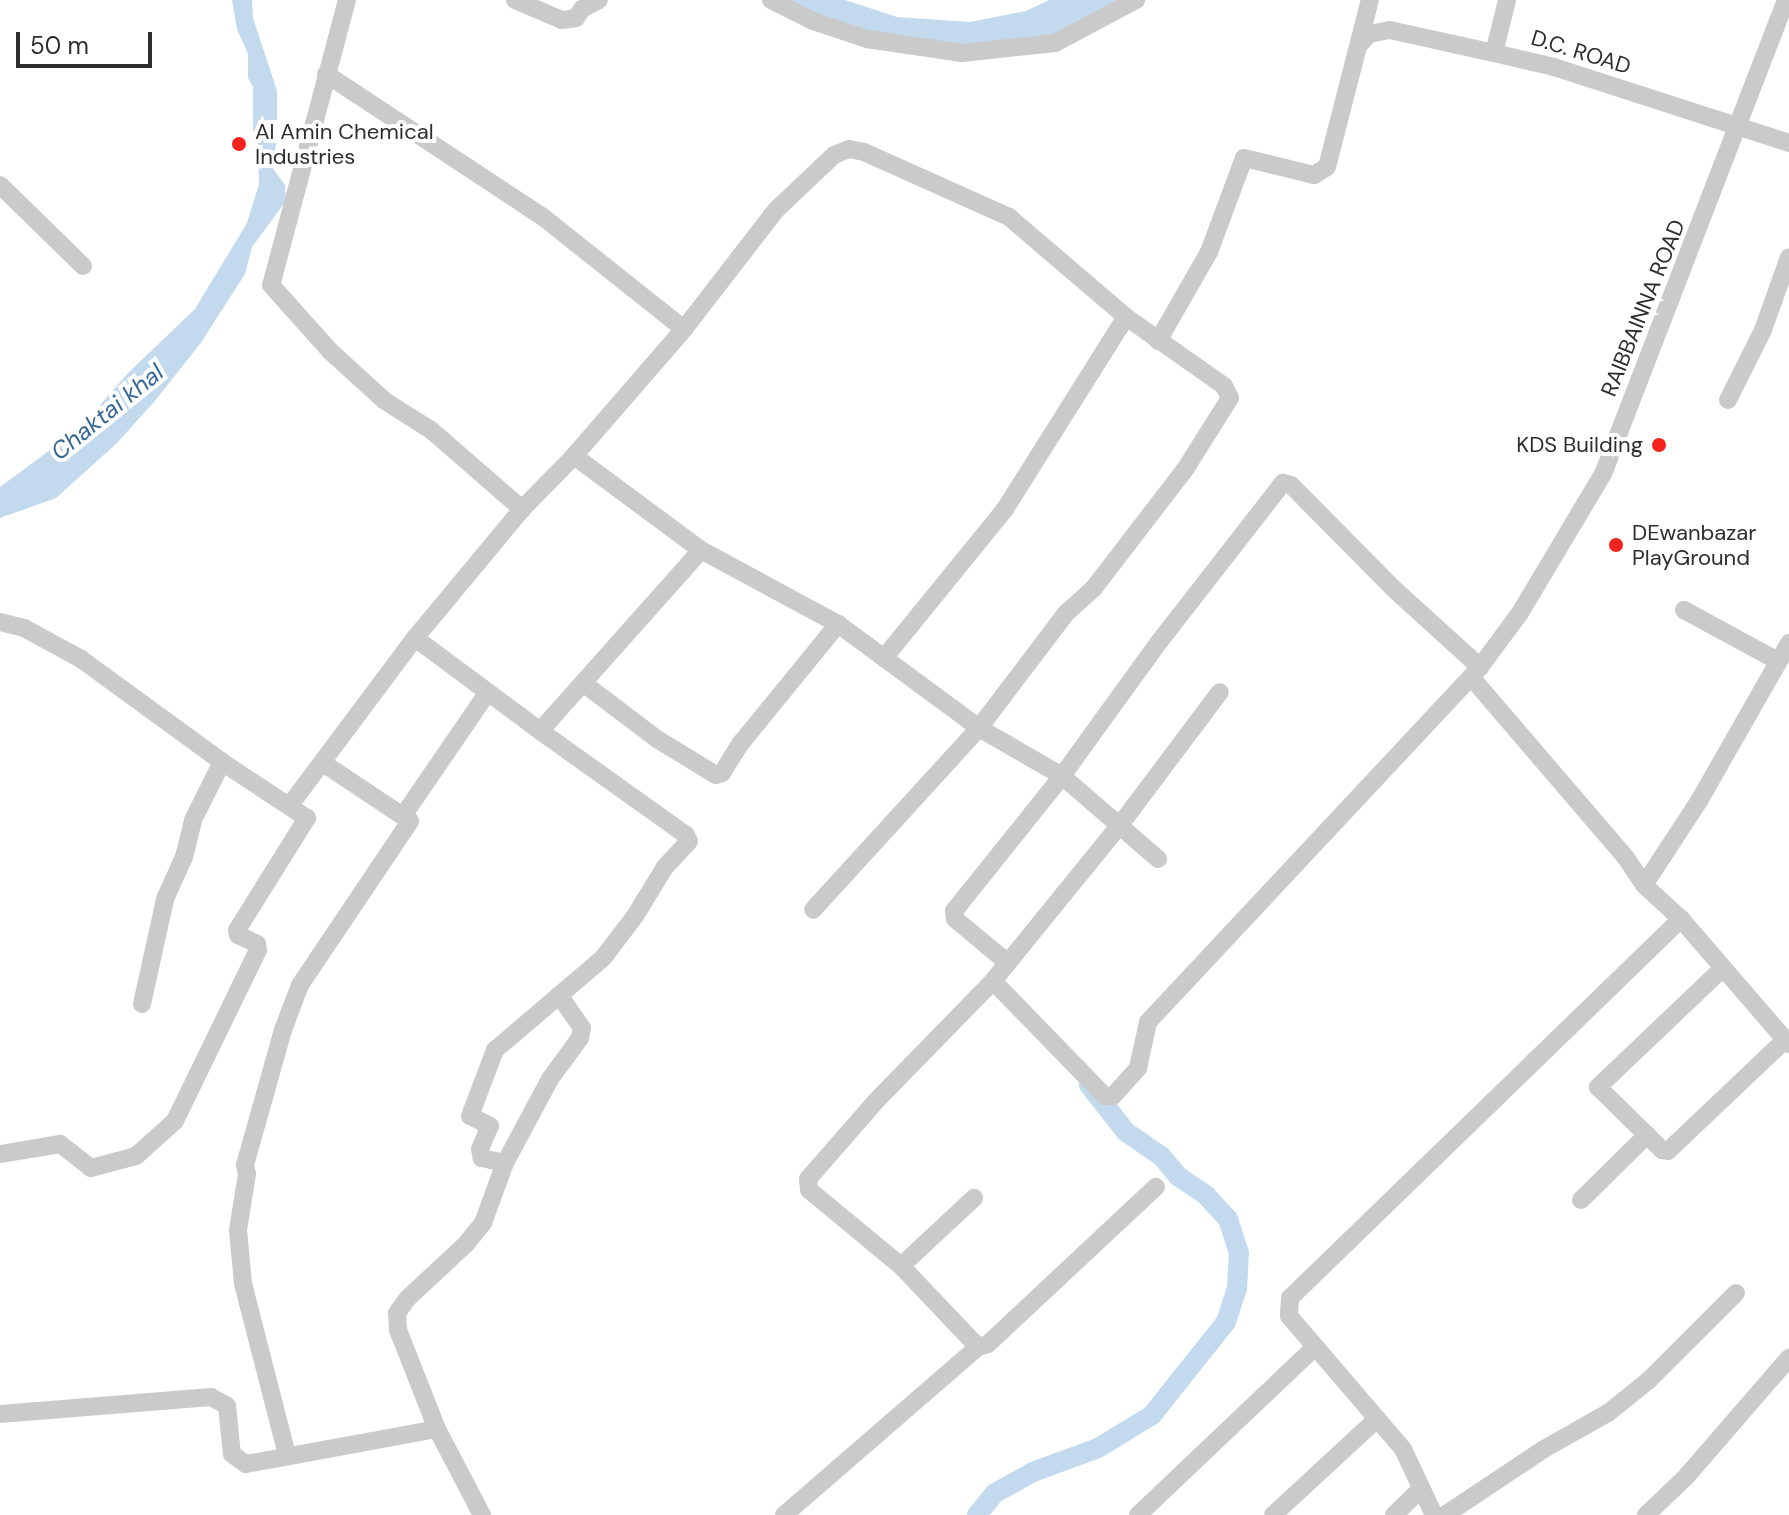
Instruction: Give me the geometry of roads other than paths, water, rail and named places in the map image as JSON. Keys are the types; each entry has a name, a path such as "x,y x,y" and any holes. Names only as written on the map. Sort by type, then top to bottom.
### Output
{"street":[{"path":"347,0 271,285 330,351 385,401 431,430 522,509"},
{"path":"515,0 562,20 576,18 582,9 599,0"},
{"path":"771,0 813,21 867,39 962,53 1055,43 1136,0"},
{"path":"1158,341 1209,252 1244,158 1314,175 1327,167 1370,0"},
{"path":"1494,53 1507,0"},
{"name":"RAIBBAINNA ROAD","path":"993,981 1105,1096 1113,1096 1138,1068 1148,1022 1476,672 1520,613 1603,474 1740,127 1786,0"},
{"name":"D.C. ROAD","path":"1360,44 1369,34 1390,30 1494,53 1554,67 1789,143"},
{"path":"326,74 543,217 684,329"},
{"path":"290,805 415,638 522,509 574,456 684,329 776,210 813,171 839,151 849,149 876,155 1000,212 1126,317 1224,386 1229,402 1156,508 1094,588 1067,612 979,728 813,910"},
{"path":"0,185 83,266"},
{"path":"1728,400 1763,330 1789,257"},
{"path":"884,658 1005,509 1126,317"},
{"path":"574,456 701,550 838,624 979,728 1062,776 1158,859"},
{"path":"1008,963 953,916 1283,483 1291,485 1476,672 1626,858 1644,885 1681,919 1787,1042 1674,1148 1662,1150 1598,1087 1723,968"},
{"path":"540,731 701,550"},
{"path":"1684,610 1778,661"},
{"path":"0,622 24,628 81,659 222,762 306,815 306,822 237,930 238,935 257,944 258,950 175,1121 136,1156 91,1168 60,1144 0,1154"},
{"path":"583,683 657,739 716,775 722,773 741,743 838,624"},
{"path":"415,638 686,835 689,841 665,867 635,916 603,958 495,1050 470,1113 473,1119 490,1126 480,1149 482,1158 505,1163"},
{"path":"1644,885 1699,801 1789,643"},
{"path":"403,816 488,692"},
{"path":"978,1347 901,1266 809,1190 808,1179 876,1101 993,981 1120,825 1220,692"},
{"path":"142,1004 165,899 184,857 193,820 222,762"},
{"path":"287,1455 243,1284 238,1230 247,1174 245,1165 283,1030 300,985 410,824 409,819 323,763"},
{"path":"1434,1515 1403,1449 1289,1316 1290,1298 1681,919"},
{"path":"482,1515 437,1429 398,1330 397,1313 407,1299 466,1244 483,1223 505,1163 550,1079 580,1038 582,1028 559,995"},
{"path":"1581,1200 1647,1135"},
{"path":"784,1515 978,1347 988,1344 1156,1187"},
{"path":"901,1266 974,1198"},
{"path":"1445,1515 1544,1449 1608,1413 1649,1380 1736,1293"},
{"path":"1138,1515 1314,1348"},
{"path":"1646,1515 1685,1478 1789,1358"},
{"path":"0,1414 211,1397 227,1406 232,1454 246,1464 437,1429"},
{"path":"1273,1515 1377,1419"},
{"path":"1394,1515 1421,1489"}],"water":[{"name":"Chaktai khal","path":"232,0 252,0 253,18 277,91 277,139 272,167 285,185 286,201 252,247 245,274 200,344 154,402 117,443 56,498 0,518 0,487 81,427 128,373 195,309 247,223 259,184 258,143 253,130 253,87 248,78 248,54 237,29"},
{"path":"785,0 845,0 897,17 970,22 1026,11 1049,0 1126,0 1056,37 979,49 871,36"}],"waterway":[{"path":"977,1515 995,1493 1033,1472 1098,1448 1152,1415 1226,1322 1237,1289 1239,1253 1228,1219 1206,1195 1178,1176 1161,1156 1126,1132 1089,1085"}],"place":[{"name":"Al Amin Chemical Industries","path":"239,144"},
{"name":"KDS Building","path":"1659,445"},
{"name":"DEwanbazar PlayGround","path":"1616,545"}]}
